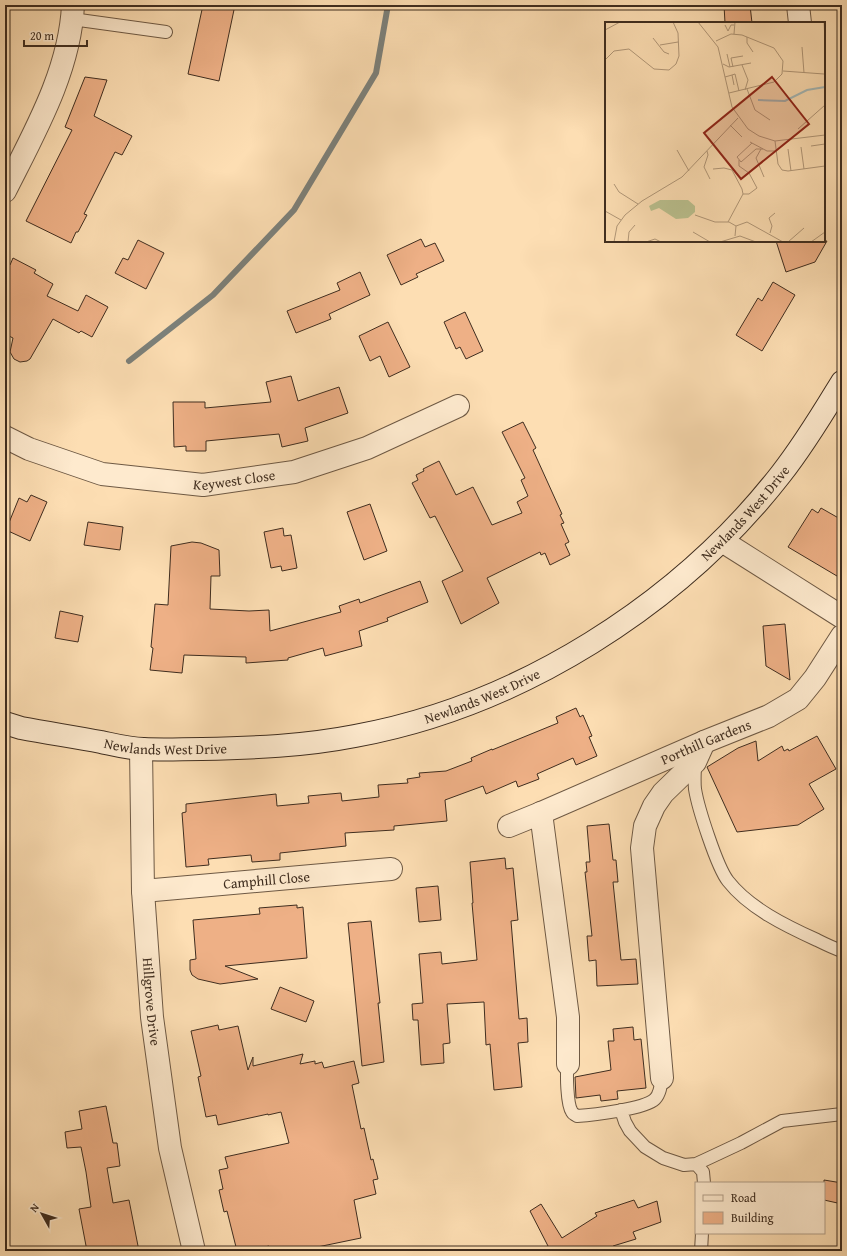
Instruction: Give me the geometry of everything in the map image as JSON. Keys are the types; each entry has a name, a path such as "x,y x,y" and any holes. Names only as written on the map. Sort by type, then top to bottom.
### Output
{"street":[{"path":"798,5 800,22"},
{"path":"5,191 52,94 64,58 72,12"},
{"name":"Newlands West Drive","path":"5,723 21,728 142,749 236,748 295,745 356,736 402,725 446,712 489,696 580,650 625,620 674,584 722,541 781,474 808,436 842,382"},
{"name":"Keywest Close","path":"5,437 29,449 102,474 203,485 294,472 367,448 458,406"},
{"path":"722,541 842,617"},
{"name":"Porthill Gardens","path":"508,826 704,742 769,716 798,699 815,678 842,636"},
{"path":"662,1078 642,848 645,826 654,806 663,792 695,762 704,742"},
{"name":"Hillgrove Drive","path":"142,749 143,891 152,1017 170,1148 194,1251"},
{"path":"541,813 568,1017 568,1064"},
{"name":"Camphill Close","path":"143,891 391,869"}],"lane":[{"path":"72,12 105,25 166,32"},
{"path":"695,762 695,789 702,817 718,861 727,880 746,900 778,921 811,938 842,951"},
{"path":"568,1064 566,1073 570,1108 572,1113 577,1116 621,1110 649,1103 658,1095 662,1078"},
{"path":"621,1110 624,1122 645,1147 663,1158 684,1165 696,1164 742,1143 782,1121 842,1114"},
{"path":"696,1164 703,1172 704,1182"},
{"path":"701,1251 702,1234"}],"building":[{"path":"203,5 235,5 219,81 188,74"},
{"path":"724,5 750,5 752,22 725,22"},
{"path":"85,77 107,80 94,116 132,136 122,155 115,152 84,214 87,215 71,243 26,221 72,130 65,127"},
{"path":"421,239 425,247 435,243 444,261 416,274 418,277 401,285 387,255"},
{"path":"138,240 164,253 146,289 115,273 123,258 128,260"},
{"path":"827,241 815,262 786,272 776,242"},
{"path":"13,258 36,270 34,273 53,284 47,296 78,311 86,295 108,307 92,337 81,331 79,333 53,319 30,359 20,362 14,359 10,352 13,338 5,334 5,263 10,265"},
{"path":"360,272 370,295 329,314 331,319 296,333 287,311 340,290 337,283"},
{"path":"773,282 795,295 762,351 736,335 758,298 762,301"},
{"path":"465,312 483,351 466,359 460,347 456,349 444,322"},
{"path":"388,322 410,367 389,377 380,356 370,361 359,336"},
{"path":"291,376 298,401 339,387 348,413 305,428 308,441 282,447 279,434 206,441 206,451 186,451 186,446 174,447 173,402 205,402 205,408 271,402 266,382"},
{"path":"523,422 536,448 533,450 562,514 560,515 564,523 561,524 569,542 565,544 570,555 550,565 545,553 541,555 540,552 487,578 499,603 461,624 442,581 463,571 435,516 430,518 412,483 418,480 416,475 424,471 423,469 439,461 456,495 473,487 492,525 522,513 517,502 528,496 521,480 525,478 502,432"},
{"path":"31,495 47,502 30,541 6,530 19,498 27,502"},
{"path":"370,504 387,551 364,560 347,512"},
{"path":"821,508 842,520 842,579 788,547 812,509 818,513"},
{"path":"88,522 123,527 120,550 84,545"},
{"path":"283,528 284,536 291,535 297,568 282,571 281,566 271,568 264,532"},
{"path":"192,542 201,543 219,550 220,576 211,576 210,609 249,611 269,610 270,631 341,612 339,606 359,599 360,603 420,581 428,602 387,618 388,621 359,631 362,646 325,656 323,648 288,658 288,660 246,663 246,657 184,655 182,673 150,670 153,648 151,647 155,604 168,605 171,546"},
{"path":"60,611 83,616 78,642 55,638"},
{"path":"785,624 790,680 766,666 763,626"},
{"path":"576,708 580,717 583,715 592,736 589,737 597,756 576,765 573,758 537,774 539,779 518,787 516,781 486,794 483,786 445,800 447,821 394,826 394,830 345,833 346,846 280,853 280,860 252,862 251,855 208,859 209,865 186,867 182,813 186,812 186,804 276,794 277,806 309,803 308,796 341,793 342,801 379,797 378,785 408,783 407,779 420,777 419,773 446,771 472,761 471,758 558,723 556,717"},
{"path":"817,736 836,769 809,784 824,809 798,825 737,832 707,767 738,748 756,741 758,761 782,746 784,751 788,749 789,751"},
{"path":"609,824 613,860 616,860 618,882 613,882 621,960 636,959 638,984 597,986 596,960 589,961 587,936 592,936 585,872 587,872 586,862 590,862 587,826"},
{"path":"505,858 506,869 513,868 518,920 511,921 519,1019 527,1018 528,1042 518,1043 522,1087 494,1090 490,1044 486,1045 484,1002 447,1004 450,1043 443,1044 444,1063 421,1065 418,1020 413,1020 412,1004 423,1003 419,954 441,952 442,964 477,960 470,862"},
{"path":"438,886 441,920 419,922 416,888"},
{"path":"297,905 297,908 303,907 307,958 225,966 258,979 220,984 198,979 192,975 190,970 190,960 196,959 193,920 260,914 259,908"},
{"path":"371,921 380,1003 378,1003 384,1062 362,1066 348,923"},
{"path":"280,987 314,1001 306,1022 271,1009"},
{"path":"218,1025 219,1030 238,1026 248,1070 253,1057 253,1066 303,1054 300,1064 315,1061 315,1064 322,1062 324,1068 354,1061 359,1083 352,1085 361,1129 364,1128 371,1160 373,1159 378,1179 373,1180 376,1194 354,1200 361,1238 298,1251 270,1251 269,1246 246,1251 237,1251 227,1211 224,1212 219,1190 223,1189 219,1170 228,1168 225,1157 289,1143 281,1112 218,1125 216,1115 206,1117 198,1077 201,1076 191,1031"},
{"path":"633,1027 634,1040 641,1039 646,1088 617,1091 618,1099 601,1101 600,1095 576,1098 575,1077 611,1070 608,1041 614,1041 613,1029"},
{"path":"106,1106 113,1143 117,1143 120,1166 107,1168 113,1203 129,1200 139,1251 87,1251 79,1209 91,1207 86,1172 81,1147 67,1148 65,1132 82,1129 79,1111"},
{"path":"824,1180 842,1183 842,1204 825,1200"},
{"path":"634,1200 638,1208 657,1201 661,1222 633,1232 636,1239 613,1246 614,1251 541,1251 548,1246 530,1211 541,1204 562,1238 597,1216 595,1213"}],"waterway":[{"path":"129,361 213,295 294,210 376,73 388,5"}]}
